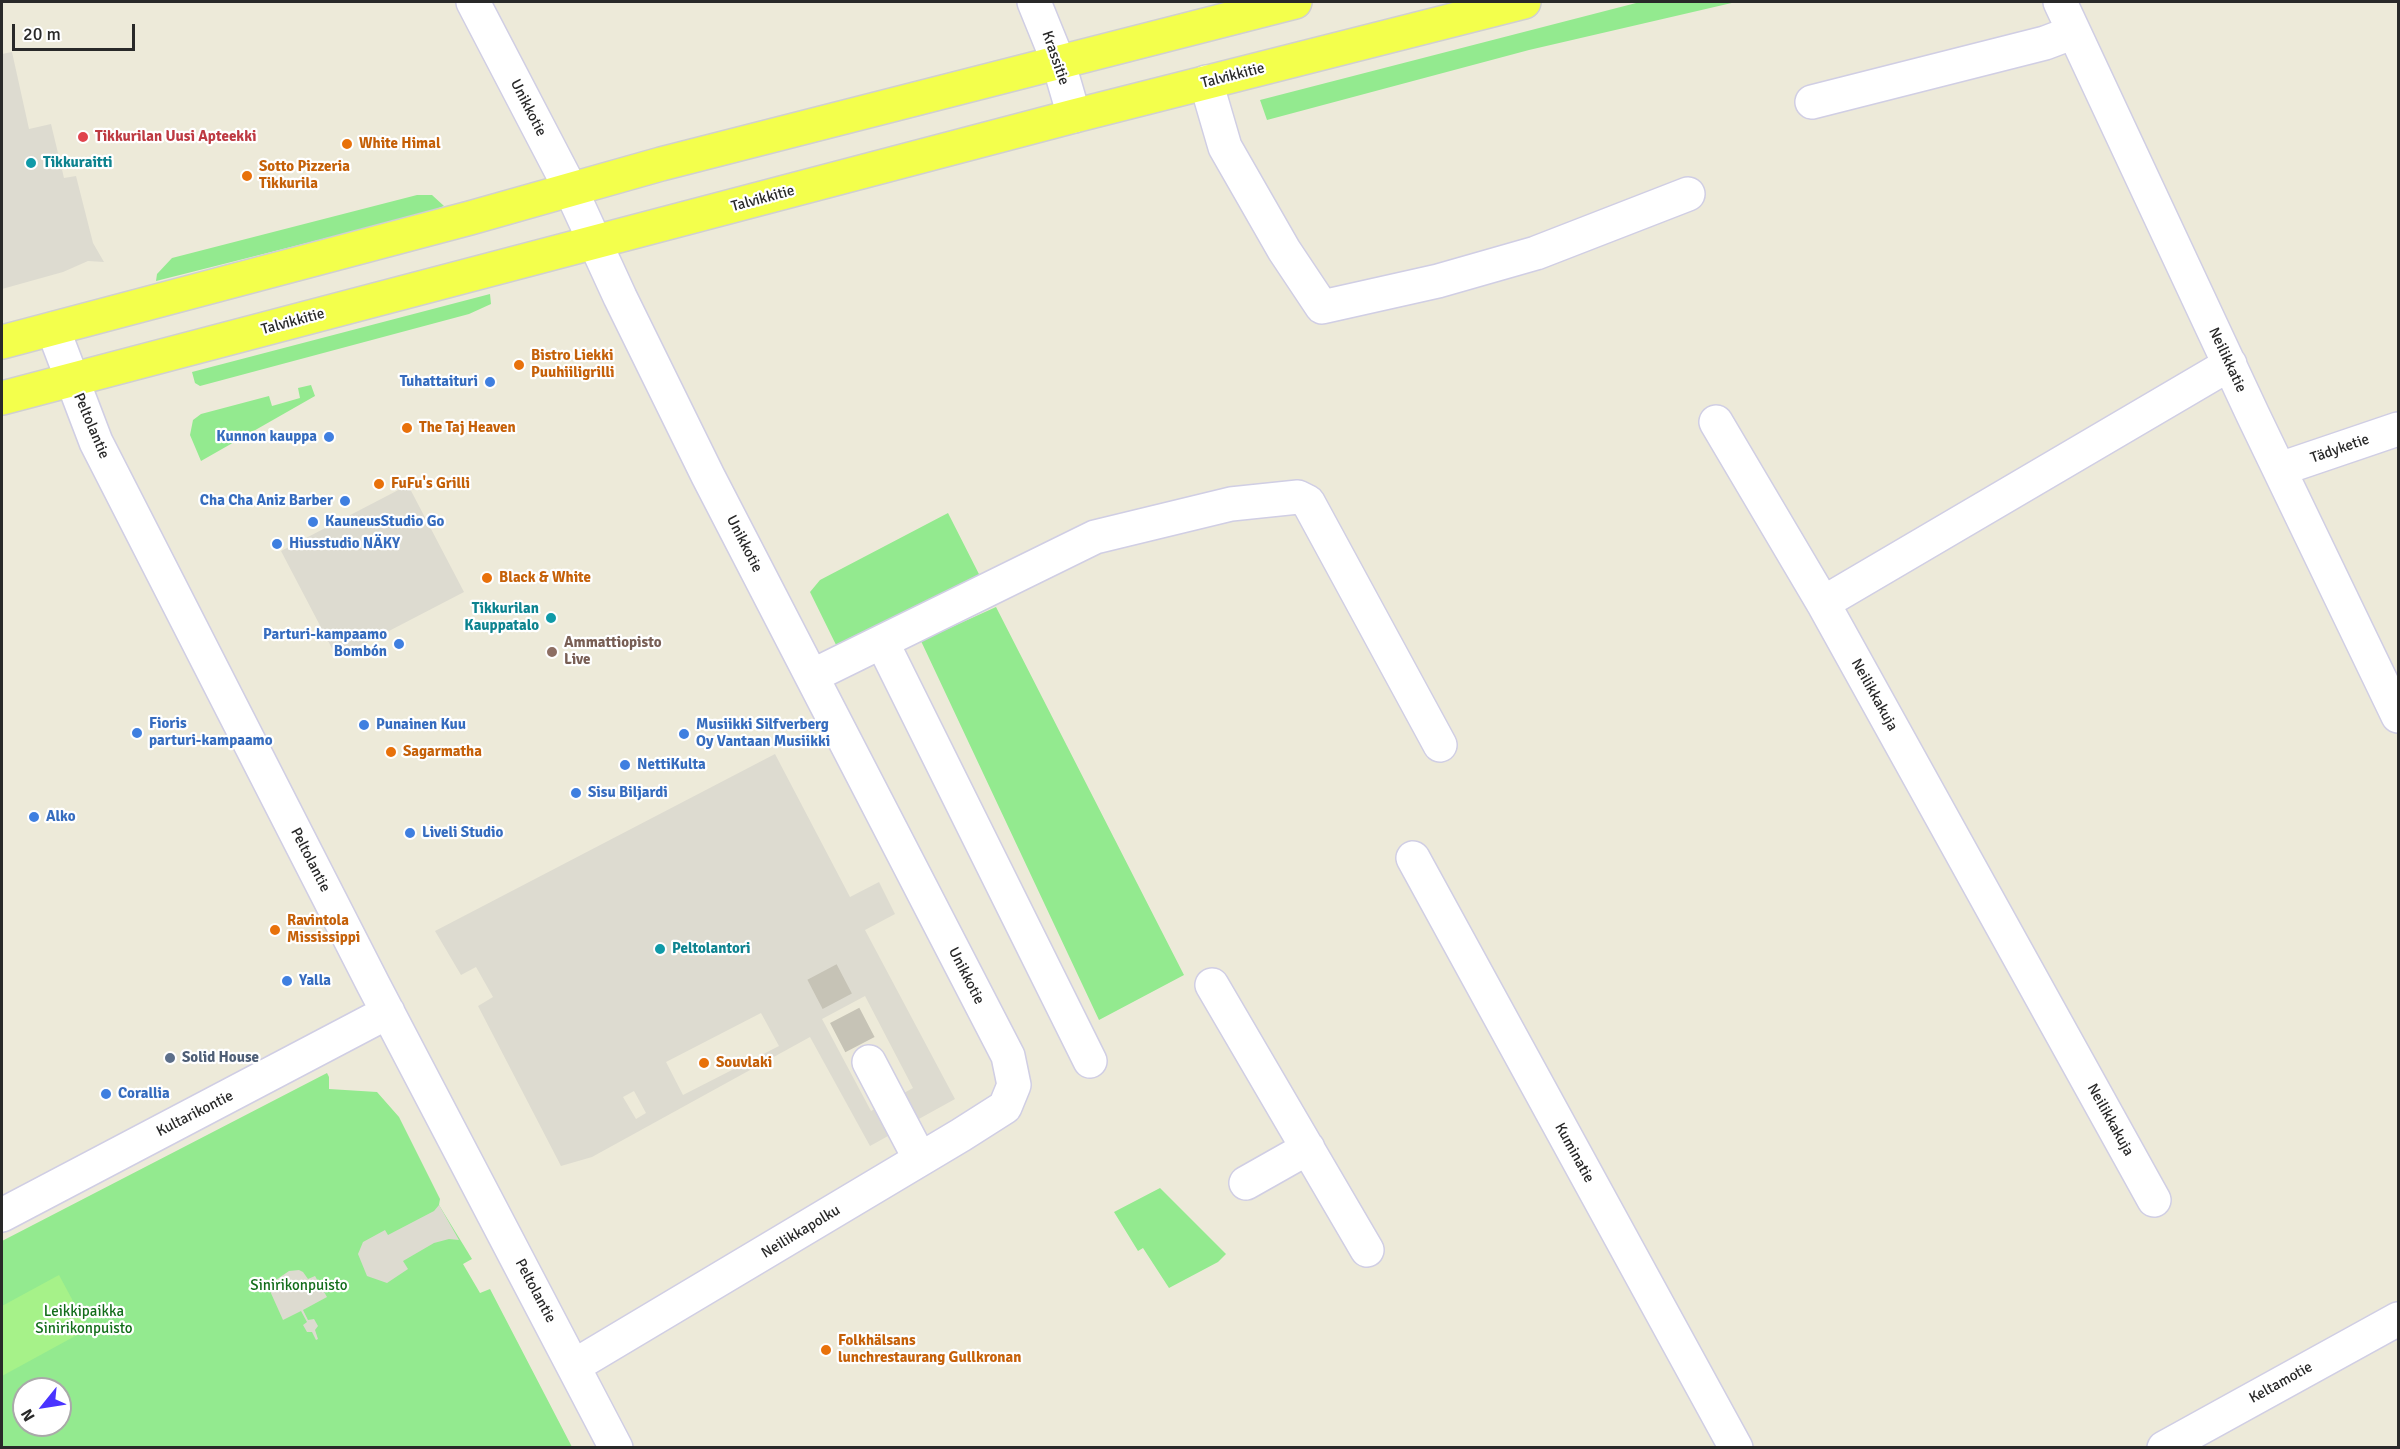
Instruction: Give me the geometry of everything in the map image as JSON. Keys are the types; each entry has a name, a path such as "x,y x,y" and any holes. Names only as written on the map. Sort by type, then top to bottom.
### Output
{"main road":[{"path":"2,342 470,218 570,188 1295,2"},
{"name":"Talvikkitie","path":"2,398 1074,116 1524,2"}],"street":[{"name":"Unikkotie","path":"473,2 570,188 620,297 703,465 1008,1056 1014,1084"},
{"name":"Krassitie","path":"1034,2 1058,61 1074,116"},
{"name":"Neilikkatie","path":"2060,2 2398,716"},
{"path":"1812,102 2046,43 2074,32"},
{"path":"1206,82 1225,147 1284,250 1322,307 1438,281 1536,253 1688,194"},
{"name":"Peltolantie","path":"53,329 96,442 388,1012 615,1448"},
{"path":"1823,603 2230,364"},
{"name":"Neilikkakuja","path":"1716,422 1823,603 2154,1200"},
{"name":"Tädyketie","path":"2280,469 2398,429"},
{"path":"812,676 1095,537 1231,504 1298,497 1308,502 1440,745"},
{"path":"882,642 1090,1061"},
{"name":"Kuminatie","path":"1413,858 1736,1448"},
{"path":"1212,985 1367,1250"},
{"name":"Kultarikontie","path":"2,1215 388,1012"},
{"path":"869,1062 920,1160"},
{"name":"Neilikkapolku","path":"574,1366 1005,1107 1014,1084"},
{"path":"1246,1183 1308,1148"},
{"name":"Keltamotie","path":"2164,1448 2398,1319"}],"green space":[{"path":"1640,2 1736,2 1529,50 1267,120 1260,100"},
{"path":"417,195 432,195 444,206 426,213 156,281 157,274 172,258"},
{"path":"490,294 491,304 469,314 200,386 195,383 192,372"},
{"path":"311,385 315,396 201,461 190,435 193,420 201,414 269,396 272,406 300,398 298,388"},
{"path":"948,513 984,584 841,655 810,592 820,580"},
{"path":"996,607 1184,975 1099,1020 921,641"},
{"name":"Sinirikonpuisto","path":"327,1073 329,1089 377,1092 399,1117 440,1199 439,1205 472,1259 463,1264 480,1293 490,1289 572,1447 2,1448 2,1241"},
{"path":"1160,1188 1226,1254 1218,1262 1169,1288 1143,1248 1138,1251 1114,1212"},
{"path":"59,1275 88,1329 2,1376 2,1306"}],"shaded area":[{"name":"Tikkuraitti","path":"12,52 29,129 51,124 64,178 76,176 93,243 104,262 88,261 63,272 2,289 2,54"},
{"path":"408,485 464,592 337,658 281,551"},
{"name":"Peltolantori","path":"775,754 850,897 879,882 895,914 865,930 955,1099 870,1146 810,1037 592,1157 561,1166 478,1006 493,997 476,967 461,975 435,931","holes":["865,996 913,1088 871,1111 822,1019","761,1013 779,1046 683,1095 666,1062","634,1091 646,1113 636,1119 623,1097"]},
{"path":"439,1205 459,1240 449,1239 434,1243 403,1261 408,1269 387,1283 367,1276 358,1254 363,1242 385,1230 388,1235 434,1211"},
{"path":"299,1270 308,1279 315,1276 327,1297 303,1310 308,1320 314,1319 318,1326 315,1330 318,1339 316,1340 312,1332 307,1332 303,1325 307,1322 301,1311 283,1320 270,1291 269,1285 273,1282 289,1271"}],"tunnel":[{"path":"822,972 869,1062"}],"place":[{"name":"Tikkurilan Uusi Apteekki","path":"83,137"},
{"name":"White Himal","path":"347,144"},
{"name":"Tikkuraitti","path":"31,163"},
{"name":"Sotto Pizzeria Tikkurila","path":"247,176"},
{"name":"Bistro Liekki Puuhiiligrilli","path":"519,365"},
{"name":"Tuhattaituri","path":"490,382"},
{"name":"The Taj Heaven","path":"407,428"},
{"name":"Kunnon kauppa","path":"329,437"},
{"name":"FuFu's Grilli","path":"379,484"},
{"name":"Cha Cha Aniz Barber","path":"345,501"},
{"name":"KauneusStudio Go","path":"313,522"},
{"name":"Hiusstudio NÄKY","path":"277,544"},
{"name":"Black & White","path":"487,578"},
{"name":"Tikkurilan Kauppatalo","path":"551,618"},
{"name":"Parturi-kampaamo Bombón","path":"399,644"},
{"name":"Ammattiopisto Live","path":"552,652"},
{"name":"Punainen Kuu","path":"364,725"},
{"name":"Fioris parturi-kampaamo","path":"137,733"},
{"name":"Musiikki Silfverberg Oy Vantaan Musiikki","path":"684,734"},
{"name":"Sagarmatha","path":"391,752"},
{"name":"NettiKulta","path":"625,765"},
{"name":"Sisu Biljardi","path":"576,793"},
{"name":"Alko","path":"34,817"},
{"name":"Liveli Studio","path":"410,833"},
{"name":"Ravintola Mississippi","path":"275,930"},
{"name":"Peltolantori","path":"660,949"},
{"name":"Yalla","path":"287,981"},
{"name":"Solid House","path":"170,1058"},
{"name":"Souvlaki","path":"704,1063"},
{"name":"Corallia","path":"106,1094"},
{"name":"Folkhälsans lunchrestaurang Gullkronan","path":"826,1350"}],"park label":[{"name":"Leikkipaikka Sinirikonpuisto","path":"84,1320"}]}
